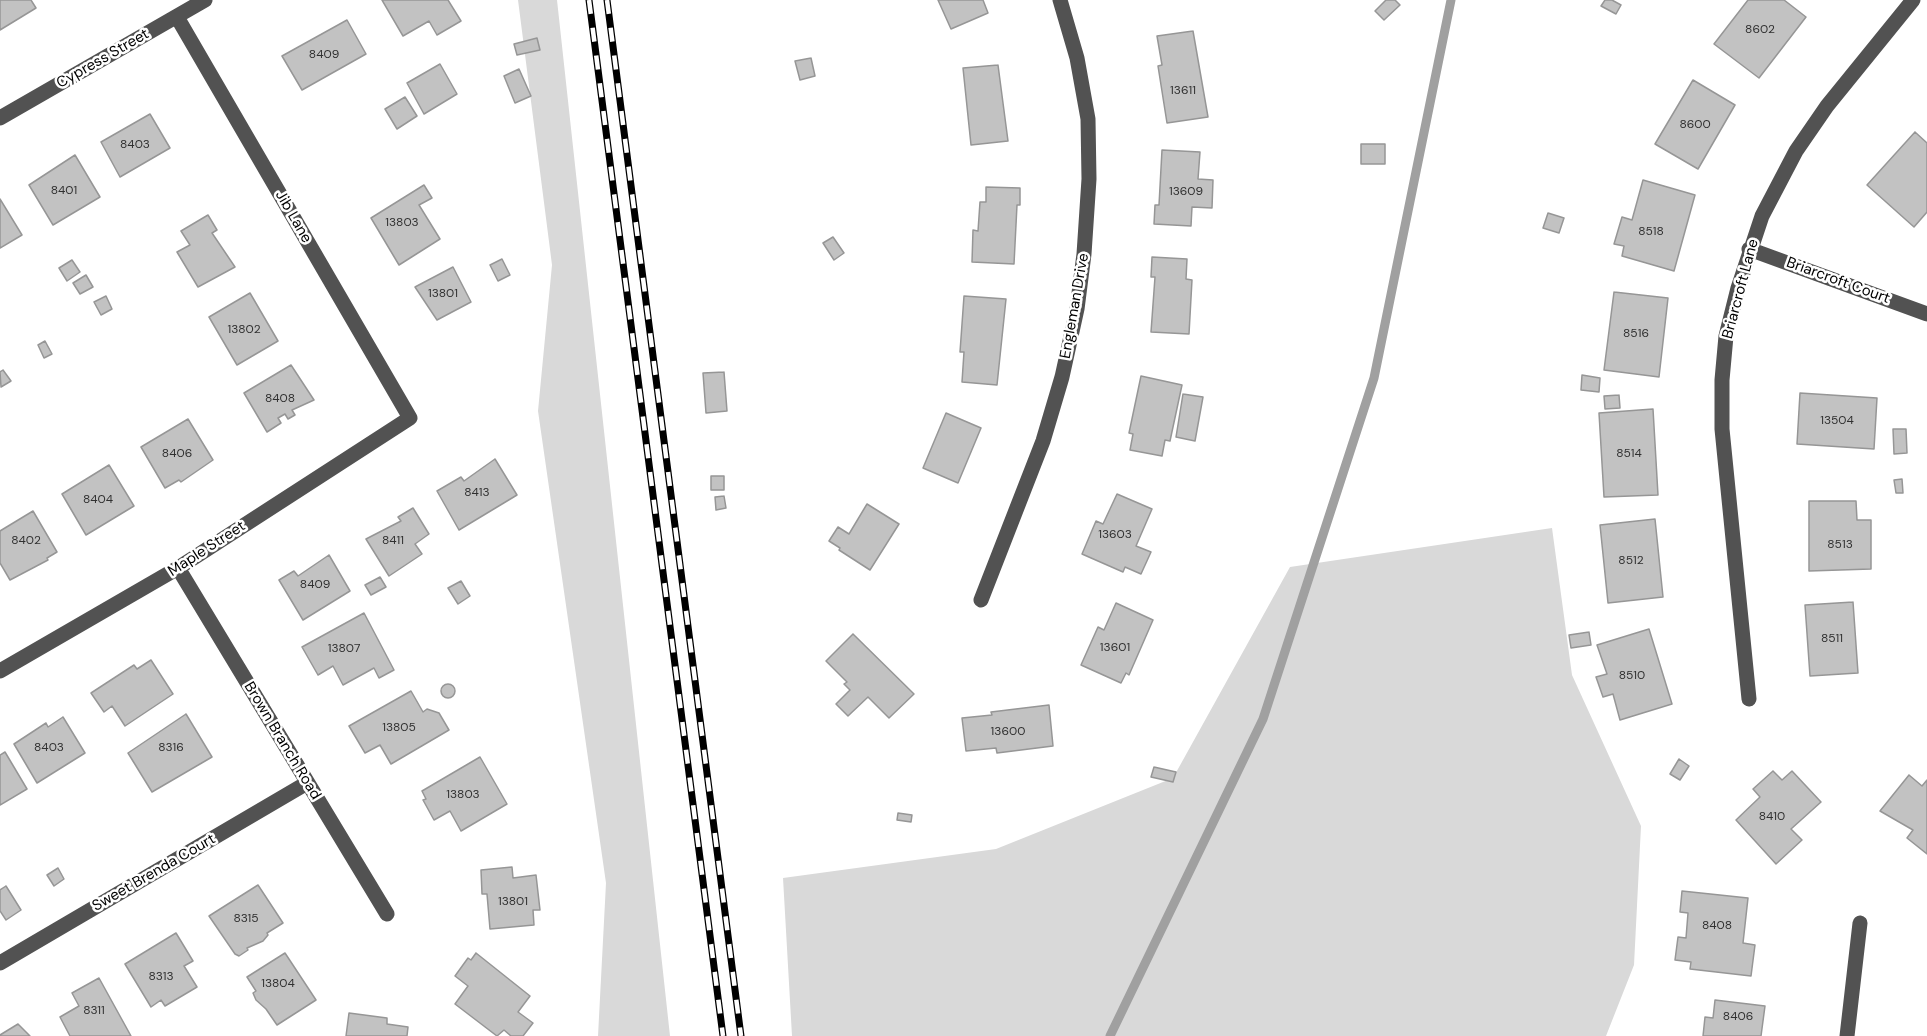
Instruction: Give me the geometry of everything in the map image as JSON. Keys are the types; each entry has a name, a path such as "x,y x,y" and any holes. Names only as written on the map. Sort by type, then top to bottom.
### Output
{"street":[{"name":"Cypress Street","path":"0,118 205,0"},
{"name":"Engleman Drive","path":"981,600 1043,441 1059,388 1077,309 1084,254 1089,179 1088,119 1077,58 1060,0"},
{"name":"Briarcroft Lane","path":"1749,699 1722,410 1726,336 1749,249 1775,190 1796,151 1827,106 1913,0"},
{"name":"Jib Lane","path":"177,16 410,418"},
{"name":"Briarcroft Court","path":"1749,249 1927,314"},
{"name":"Maple Street","path":"0,671 178,568 410,418"},
{"name":"Brown Branch Road","path":"178,568 387,914"},
{"name":"Sweet Brenda Court","path":"0,963 308,783"},
{"path":"1847,1036 1860,923"}],"shaded area":[{"path":"518,0 557,0 670,1036 598,1036 606,883 538,411 552,265"},
{"path":"1552,528 1572,675 1641,826 1634,965 1606,1036 792,1036 783,878 996,849 1173,778 1290,567"}],"building":[{"path":"0,0 31,0 36,8 0,30"},
{"path":"382,0 448,0 461,21 437,35 429,21 403,36"},
{"path":"938,0 983,0 988,13 951,29"},
{"path":"1386,0 1395,0 1400,5 1384,20 1375,11"},
{"path":"1605,0 1612,0 1621,5 1616,14 1601,6"},
{"path":"1748,0 1784,0 1806,17 1759,78 1714,44"},
{"path":"347,20 366,54 302,90 282,56"},
{"path":"1193,31 1208,117 1167,123 1158,66 1162,65 1157,36"},
{"path":"537,38 540,50 517,55 514,44"},
{"path":"811,58 815,76 800,80 795,61"},
{"path":"440,64 457,94 424,114 407,83"},
{"path":"998,65 1008,141 971,145 963,68"},
{"path":"519,69 531,96 515,103 504,76"},
{"path":"1693,80 1735,105 1698,169 1655,144"},
{"path":"405,97 417,116 397,129 385,109"},
{"path":"150,114 170,148 120,177 101,142"},
{"path":"1915,132 1927,143 1927,212 1914,227 1867,185"},
{"path":"1361,144 1385,144 1385,164 1361,164"},
{"path":"1162,150 1200,152 1198,179 1213,180 1212,208 1192,207 1191,226 1154,224 1155,205 1159,205"},
{"path":"75,155 100,197 53,225 29,185"},
{"path":"1643,180 1695,195 1674,271 1622,256 1624,246 1614,244 1622,217 1632,220"},
{"path":"424,185 432,198 419,205 440,239 399,265 371,218"},
{"path":"986,187 1020,188 1014,264 972,262 973,230 978,231 980,202 986,202"},
{"path":"0,199 22,235 0,248"},
{"path":"1548,213 1564,218 1559,233 1543,228"},
{"path":"208,215 217,230 212,233 235,267 198,287 177,252 190,245 181,231"},
{"path":"833,237 844,253 834,260 823,243"},
{"path":"1152,257 1187,259 1186,279 1192,280 1189,334 1151,332 1155,277 1151,277"},
{"path":"502,259 510,275 498,281 490,265"},
{"path":"72,260 80,272 67,281 59,268"},
{"path":"453,267 471,302 437,320 415,287"},
{"path":"86,275 93,287 80,294 73,283"},
{"path":"1614,292 1668,298 1659,377 1604,370"},
{"path":"250,293 278,341 237,365 209,317"},
{"path":"106,296 112,309 101,315 94,302"},
{"path":"964,296 1006,299 997,385 962,382 964,352 960,352"},
{"path":"45,341 52,354 44,358 38,345"},
{"path":"291,365 314,400 292,410 295,415 288,419 285,414 278,418 281,423 267,432 244,393"},
{"path":"3,370 11,381 1,387 0,372"},
{"path":"724,372 727,411 706,413 703,373"},
{"path":"1582,375 1600,378 1599,392 1581,390"},
{"path":"1141,376 1182,385 1170,441 1165,440 1162,456 1130,450 1133,434 1129,433"},
{"path":"1800,393 1877,398 1874,449 1797,444"},
{"path":"1183,394 1203,397 1195,441 1176,437"},
{"path":"1619,395 1620,408 1605,409 1604,396"},
{"path":"1653,409 1658,495 1604,497 1599,413"},
{"path":"946,413 981,428 958,483 923,468"},
{"path":"188,419 213,460 181,482 179,480 165,488 141,447"},
{"path":"1893,429 1906,429 1907,453 1894,454"},
{"path":"495,459 517,495 459,530 437,491 461,477 464,481"},
{"path":"109,465 134,506 86,535 62,494"},
{"path":"711,476 724,476 724,490 711,490"},
{"path":"1902,479 1903,493 1896,493 1894,480"},
{"path":"1117,494 1152,509 1136,546 1151,552 1141,574 1125,567 1123,572 1082,554 1096,521 1103,524"},
{"path":"724,496 726,508 716,510 715,497"},
{"path":"1809,501 1856,501 1857,520 1871,520 1871,569 1809,571"},
{"path":"867,504 899,524 870,570 829,541 838,527 849,534"},
{"path":"413,508 429,534 415,544 422,554 389,576 366,539 401,521 398,517"},
{"path":"33,511 57,552 47,558 48,560 10,580 0,563 0,531"},
{"path":"1655,519 1663,597 1608,603 1600,525"},
{"path":"329,555 350,591 303,620 279,580 294,571 298,576"},
{"path":"380,577 386,587 371,595 365,585"},
{"path":"461,581 470,596 458,604 448,588"},
{"path":"1853,602 1858,673 1810,676 1805,605"},
{"path":"1116,603 1153,620 1129,675 1126,673 1121,683 1081,665 1098,627 1104,630"},
{"path":"364,613 394,670 379,678 374,668 343,685 333,666 318,675 302,647"},
{"path":"1649,629 1672,704 1620,720 1613,694 1603,697 1596,677 1607,674 1597,645"},
{"path":"1589,632 1591,645 1571,648 1569,635"},
{"path":"853,634 914,694 889,718 868,697 848,716 836,704 850,690 844,684 847,682 826,661"},
{"path":"151,660 173,694 125,726 112,706 104,712 91,693 134,665 137,669"},
{"path":"445,684 451,684 455,691 451,698 445,698 441,694 441,688"},
{"path":"411,691 423,712 427,709 439,713 449,730 391,764 380,745 365,753 349,726"},
{"path":"1049,705 1053,746 997,753 996,748 966,751 962,718"},
{"path":"186,714 212,757 152,792 128,753"},
{"path":"63,717 85,753 37,783 14,744 46,723 48,727"},
{"path":"5,752 27,789 0,805 0,755"},
{"path":"480,757 507,804 461,831 450,811 434,820 423,800 426,799 422,791"},
{"path":"1679,759 1689,766 1680,780 1670,774"},
{"path":"1154,767 1176,772 1173,782 1151,777"},
{"path":"1773,771 1782,780 1792,771 1821,802 1791,829 1802,840 1776,864 1736,820 1760,797 1753,789"},
{"path":"1909,775 1922,786 1927,780 1927,854 1907,838 1913,830 1880,811"},
{"path":"898,813 912,815 911,822 897,820"},
{"path":"512,867 513,878 536,875 540,910 533,910 534,925 490,929 487,894 482,894 481,870"},
{"path":"58,868 64,879 54,886 47,875"},
{"path":"258,885 283,923 267,933 263,941 247,948 248,950 239,956 235,954 209,916"},
{"path":"6,886 21,910 6,920 0,911 0,890"},
{"path":"1682,891 1748,898 1743,943 1755,945 1751,976 1690,969 1691,962 1675,960 1678,937 1686,938 1688,913 1680,912"},
{"path":"176,933 193,961 184,966 197,987 165,1006 161,1000 151,1007 125,964"},
{"path":"285,953 316,1000 277,1025 266,1009 256,1000 253,993 256,991 247,977"},
{"path":"476,953 530,996 518,1012 533,1023 523,1036 511,1036 504,1030 497,1036 455,1004 468,986 455,976 468,958 471,960"},
{"path":"99,978 131,1036 70,1036 60,1017 79,1006 72,993"},
{"path":"1715,1000 1765,1006 1761,1036 1703,1036 1705,1017 1713,1018"},
{"path":"349,1013 387,1018 387,1024 408,1027 407,1036 346,1036"},
{"path":"18,1024 30,1036 0,1036 0,1035"}],"waterway":[{"path":"1110,1036 1263,719 1374,378 1451,0"}],"railway":[{"path":"589,0 723,1036"},
{"path":"607,0 741,1036"}]}
